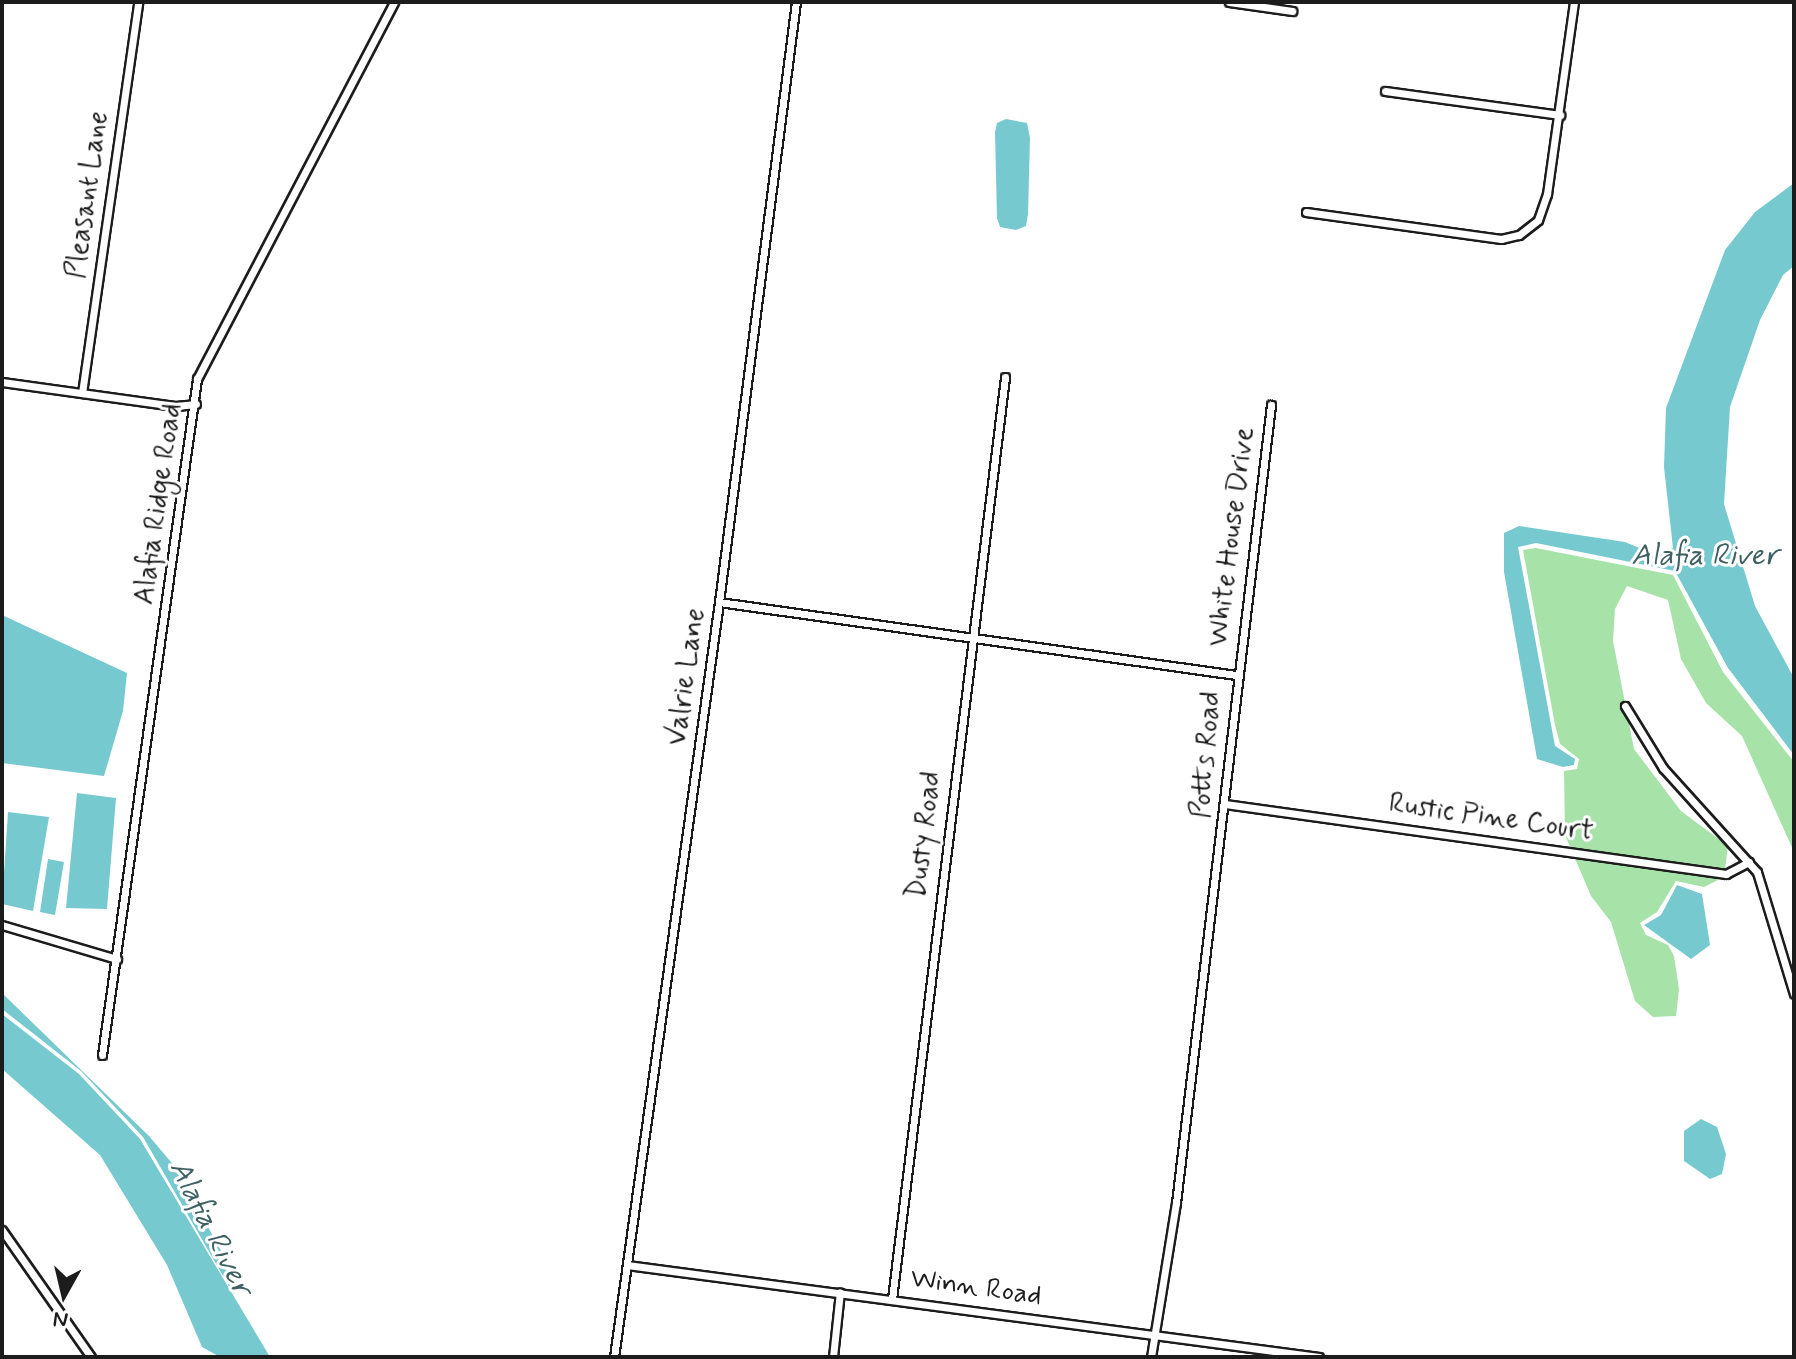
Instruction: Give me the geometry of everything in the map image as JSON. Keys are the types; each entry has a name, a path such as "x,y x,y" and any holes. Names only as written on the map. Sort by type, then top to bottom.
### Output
{"street":[{"name":"Pleasant Lane","path":"82,393 138,2"},
{"name":"Alafia Ridge Road","path":"102,1055 196,404 197,379 394,2"},
{"name":"Valrie Lane","path":"614,1357 719,602 796,2"},
{"path":"1229,2 1292,11"},
{"path":"1306,212 1501,239 1519,235 1538,220 1547,194 1574,2"},
{"path":"1385,91 1560,115"},
{"name":"Dusty Road","path":"892,1299 1005,377"},
{"path":"2,382 196,404"},
{"name":"White House Drive","path":"1236,675 1271,405"},
{"name":"Potts Road","path":"719,602 971,635 1236,675 1225,804 1157,1335 1151,1357"},
{"path":"1625,706 1663,768 1757,872 1794,994"},
{"name":"Rustic Pine Court","path":"1225,804 1726,874 1749,862"},
{"path":"2,925 117,959"},
{"path":"2,1230 91,1357"},
{"name":"Winn Road","path":"627,1265 1319,1357"},
{"path":"833,1357 840,1292"}],"green space":[{"path":"1536,548 1673,575 1723,672 1794,762 1794,852 1742,736 1706,703 1681,659 1668,600 1627,586 1615,609 1613,641 1634,749 1681,811 1728,846 1724,877 1704,887 1676,881 1657,912 1640,923 1646,935 1668,945 1674,956 1679,989 1676,1016 1653,1017 1635,1001 1611,922 1591,896 1565,835 1564,771 1577,769 1579,759 1560,744 1555,725 1523,550"}],"water":[{"path":"1006,119 1027,123 1030,138 1028,214 1026,226 1016,230 1000,227 997,218 995,132 997,123"},
{"name":"Alafia River","path":"1794,183 1794,266 1783,275 1760,320 1730,407 1724,504 1755,606 1794,678 1794,755 1728,668 1675,571 1536,543 1518,547 1555,746 1575,759 1574,765 1563,767 1537,759 1504,572 1504,533 1519,526 1625,542 1654,554 1673,548 1664,467 1666,408 1725,250 1755,212"},
{"path":"2,615 127,673 123,711 104,776 2,763"},
{"path":"77,793 116,798 107,909 66,908"},
{"path":"8,812 49,817 33,911 2,904"},
{"path":"48,859 64,862 55,915 40,912"},
{"path":"1677,885 1702,894 1710,945 1691,959 1644,925 1661,915"},
{"path":"2,993 149,1136 176,1168 226,1260 234,1295 143,1137 81,1071 2,1009"},
{"name":"Alafia River","path":"2,1014 79,1074 140,1139 270,1357 220,1357 202,1347 167,1265 100,1155 2,1069"},
{"path":"1701,1119 1717,1127 1726,1154 1722,1174 1710,1179 1684,1161 1684,1131"}]}
